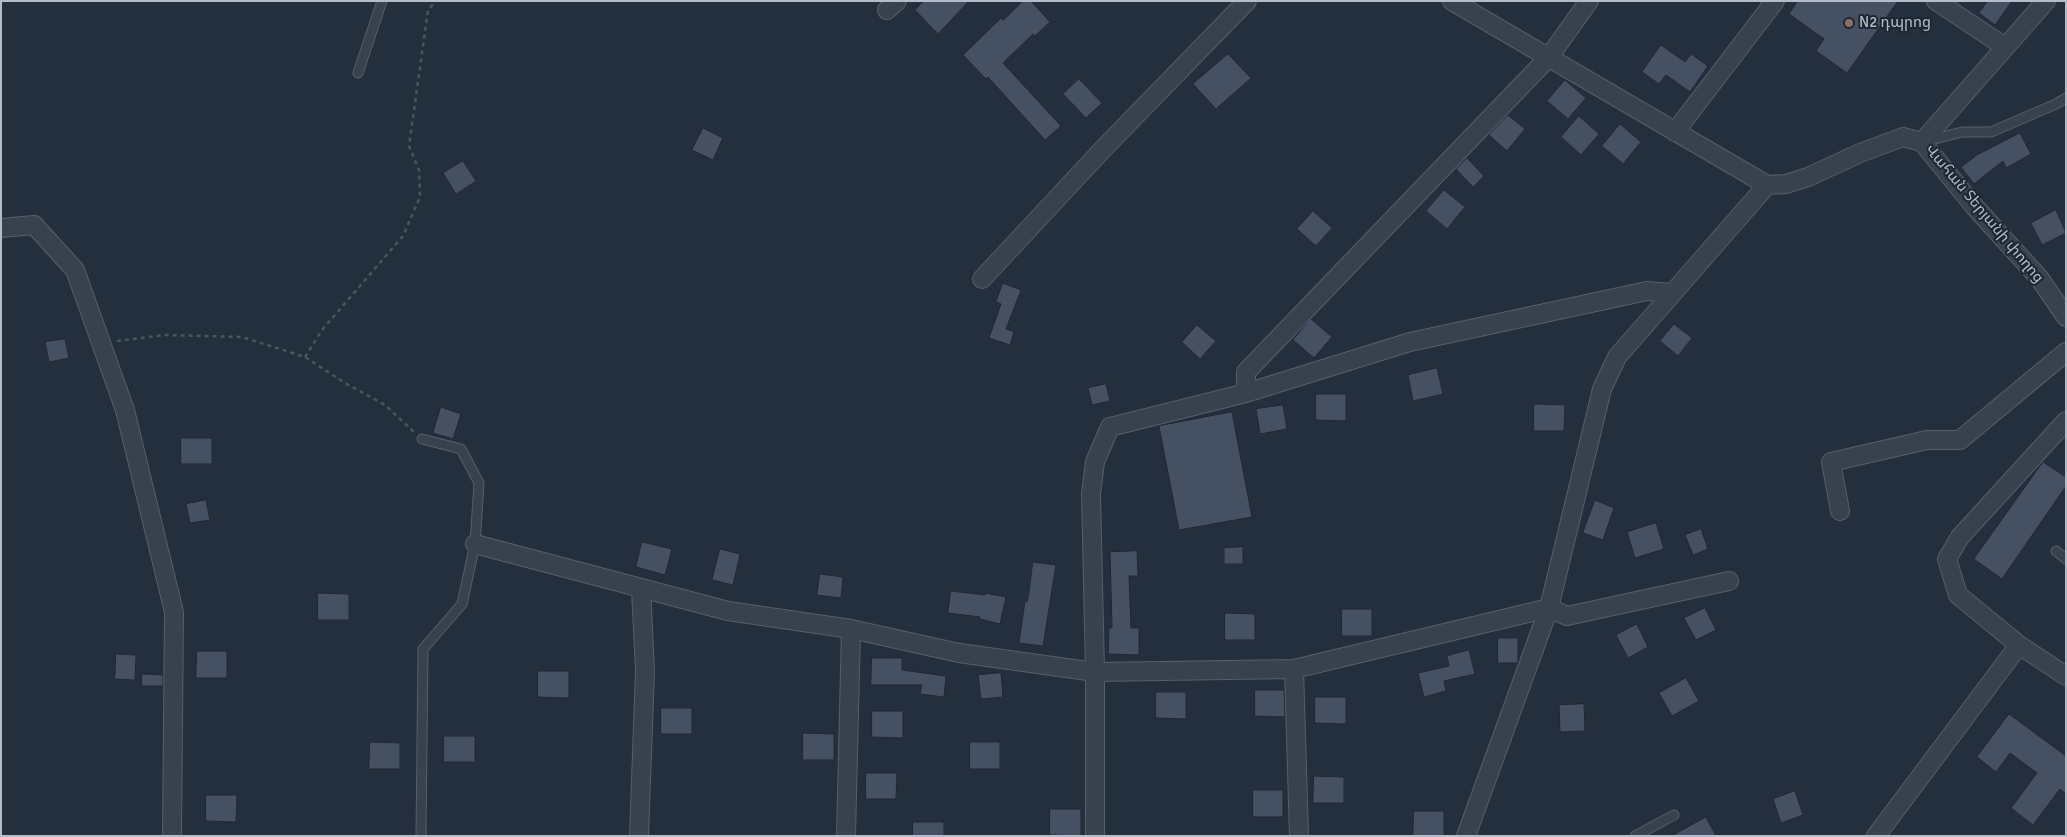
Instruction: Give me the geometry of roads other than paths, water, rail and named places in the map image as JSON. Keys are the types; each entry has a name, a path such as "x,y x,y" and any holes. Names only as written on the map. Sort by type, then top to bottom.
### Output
{"street":[{"path":"982,279 1104,148 1247,1"},
{"path":"1452,1 1767,185 1786,184 1808,177 1860,153 1903,137 1922,142"},
{"path":"1246,393 1246,372 1549,57 1589,1"},
{"path":"1674,132 1775,1"},
{"path":"1936,1 2005,47"},
{"name":"Վահան Տերյանի փողոց","path":"2046,1 1922,142 1974,206 2040,279 2066,317"},
{"path":"1466,836 1549,608 1602,389 1617,357 1767,185"},
{"path":"1,228 34,226 75,270 125,410 174,612 172,836"},
{"path":"1095,836 1095,672 1091,494 1096,462 1110,427 1246,393 1410,342 1647,291 1672,293"},
{"path":"1840,511 1831,462 1927,440 1960,440 2020,388 2066,352"},
{"path":"2064,426 1960,538 1948,559 1958,595 2019,645 2066,676"},
{"path":"475,544 728,611 852,629 959,653 1095,672 1294,669 1549,608 1567,616 1729,581"},
{"path":"639,836 644,671 642,588"},
{"path":"846,836 852,629"},
{"path":"1876,836 2019,645"},
{"path":"1294,669 1299,836"}],"lane":[{"path":"358,73 382,1"},
{"path":"1922,142 1962,132 1991,132 2066,98"},
{"path":"421,836 423,649 462,604 475,544 479,483 461,449 422,439"},
{"path":"2056,551 2066,559"},
{"path":"1635,836 1674,815"}],"place":[{"name":"N2 դպրոց","path":"1849,23"}]}
